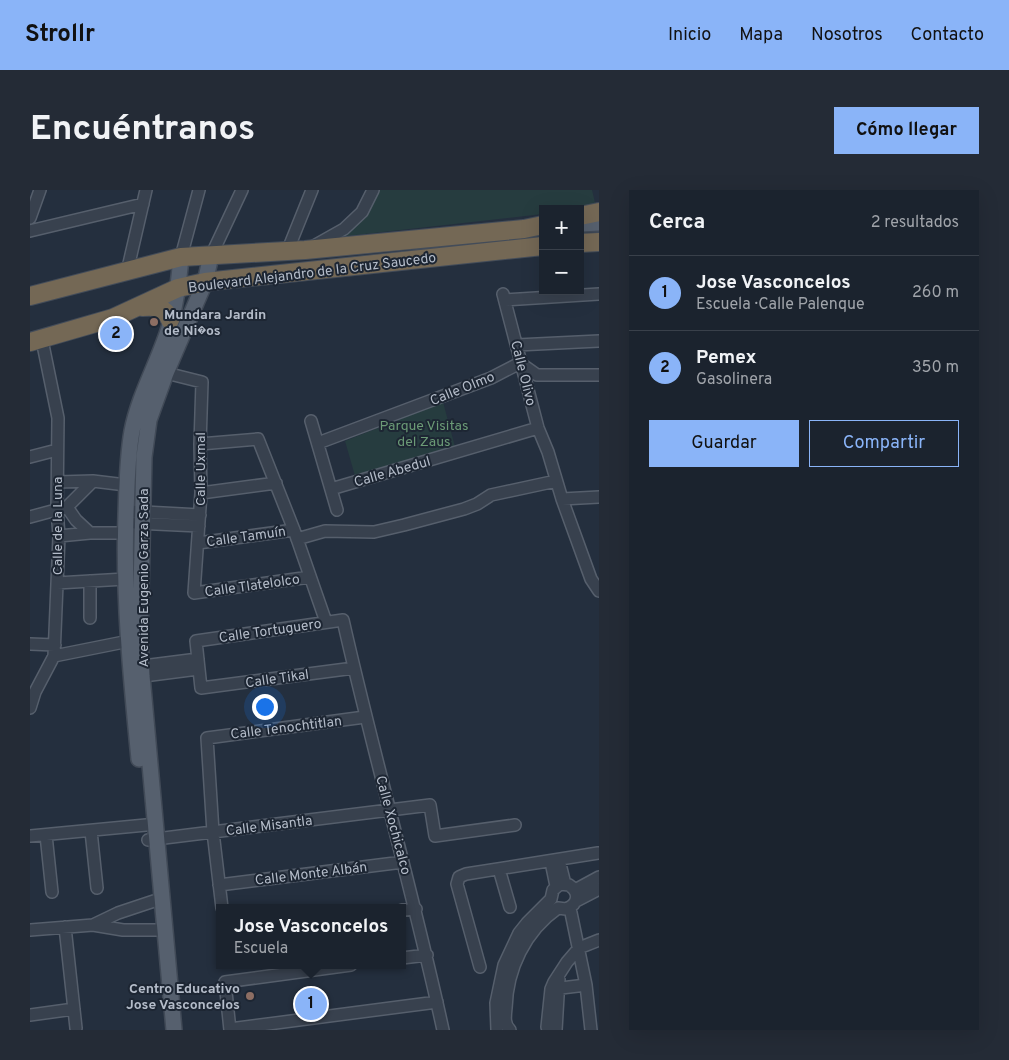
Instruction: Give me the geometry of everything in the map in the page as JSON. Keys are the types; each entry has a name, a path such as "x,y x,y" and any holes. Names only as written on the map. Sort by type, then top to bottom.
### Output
{"highway":[{"path":"584,215 599,212"},
{"name":"Boulevard Alejandro de la Cruz Saucedo","path":"30,296 182,257 288,252 539,227"},
{"path":"584,241 599,242"},
{"name":"Boulevard Alejandro de la Cruz Saucedo","path":"36,341 114,318 178,288 205,282 539,246"},
{"path":"141,307 155,306 164,310 170,320"}],"main road":[{"path":"584,224 599,222"},
{"path":"584,240 599,236"},
{"name":"Avenida Eugenio Garza Sada","path":"136,672 140,635 144,457 149,420 166,373 205,282 210,256"},
{"name":"Avenida Eugenio Garza Sada","path":"166,1030 136,672 129,641 125,579 125,522 128,454 138,406 169,326 178,288 182,257"},
{"name":"Avenida Eugenio Garza Sada","path":"150,835 174,1030"}],"street":[{"path":"30,218 40,190"},
{"path":"128,272 146,190"},
{"path":"182,257 199,190"},
{"path":"210,256 242,190"},
{"path":"288,252 312,190"},
{"path":"305,250 344,229 362,212 373,190"},
{"path":"30,231 143,204"},
{"name":"Calle Olivo","path":"598,589 591,580 562,499 548,452 538,428 504,297 599,294"},
{"name":"Calle de la Luna","path":"30,708 32,692 54,650 58,536 62,509 58,482 58,418 36,341"},
{"path":"517,345 599,341"},
{"path":"520,363 537,376 599,375"},
{"name":"Calle Olmo","path":"318,443 491,378 520,363"},
{"name":"Calle Uxmal","path":"166,373 202,382 200,520 194,593"},
{"path":"311,421 337,510"},
{"name":"Calle Abedul","path":"331,489 538,428"},
{"path":"200,444 258,438 296,534 326,622"},
{"path":"30,457 58,450"},
{"path":"58,482 93,481 126,485"},
{"path":"30,517 62,509 93,481"},
{"name":"Calle Tamuín","path":"198,543 325,531 374,532 404,526 464,509 478,504 491,495 556,481"},
{"path":"201,493 276,483"},
{"path":"562,499 599,497"},
{"path":"62,509 90,533"},
{"path":"58,536 90,533 143,518 200,520"},
{"name":"Calle Tlatelolco","path":"194,593 310,576"},
{"path":"57,583 125,579"},
{"path":"90,581 90,618"},
{"name":"Calle Tortuguero","path":"198,664 196,641 343,620"},
{"name":"Calle Xochicalco","path":"343,620 365,717 416,908 443,1030"},
{"path":"30,644 54,650 129,641"},
{"path":"136,672 198,664"},
{"name":"Calle Tikal","path":"198,664 201,688 354,668"},
{"name":"Calle Tenochtitlan","path":"213,832 207,738 365,717"},
{"name":"Calle Misantla","path":"30,836 91,831 150,835 213,832 430,806 435,836 515,825"},
{"path":"91,831 97,888"},
{"path":"213,832 221,904"},
{"path":"46,835 52,892"},
{"path":"480,967 457,884 459,876 598,853"},
{"path":"555,861 579,948 592,1030"},
{"name":"Calle Monte Albán","path":"219,885 404,862"},
{"path":"499,869 510,907"},
{"path":"497,1030 496,1003 504,965 513,944 527,923 564,896 599,877"},
{"path":"510,1030 505,1022 506,1000 512,969 527,939 536,926 564,896 599,889"},
{"path":"93,925 118,913 154,900"},
{"path":"406,909 416,908"},
{"path":"30,930 93,925 123,930 157,930"},
{"path":"65,927 76,1028"},
{"path":"549,1029 559,974 579,948 599,940"},
{"path":"406,958 427,955"},
{"path":"321,969 225,982 230,1030 437,1002"},
{"path":"555,989 586,985"},
{"path":"30,1015 74,1009"}],"green space":[{"path":"378,190 592,190 596,207 584,207 584,205 539,205 539,214 338,237"},
{"name":"Parque Visitas del Zaus","path":"443,402 455,447 355,476 345,441"}],"building":[{"path":"123,326 127,336 109,342 105,332"}],"place":[{"name":"Mundara Jardin de Ni�os","path":"154,322"},
{"name":"Pemex","path":"116,334"},
{"name":"Centro Educativo Jose Vasconcelos","path":"250,996"},
{"name":"Jose Vasconcelos","path":"311,1004"}]}
